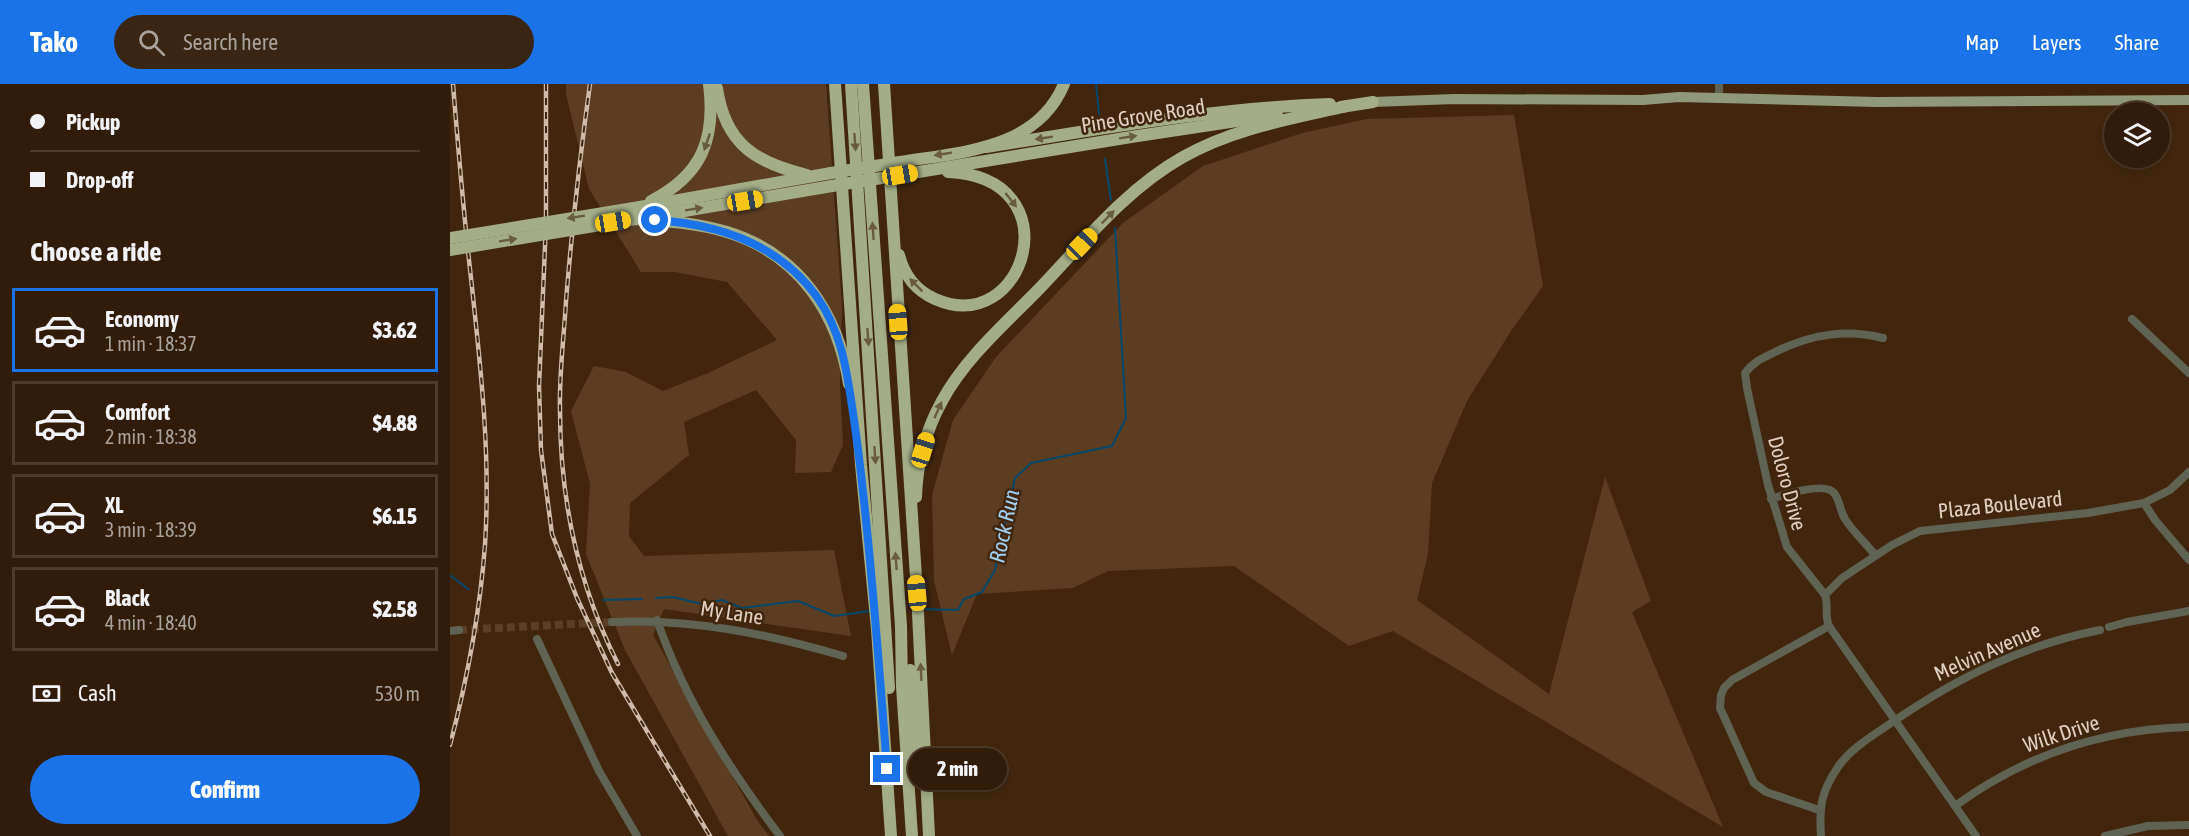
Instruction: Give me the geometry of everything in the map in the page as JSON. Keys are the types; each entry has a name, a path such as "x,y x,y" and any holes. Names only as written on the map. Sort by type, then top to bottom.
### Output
{"highway":[{"path":"635,213 673,189 700,159 708,140 711,122 709,84"},
{"path":"716,84 719,102 726,121 745,148 772,166 811,176"},
{"path":"835,84 861,465"},
{"path":"851,84 879,594 899,836"},
{"path":"863,84 899,590 909,624 910,682 928,836"},
{"path":"884,84 917,593 909,624 902,686 912,836"},
{"path":"450,249 811,176 986,147 1023,131 1041,119 1055,104 1064,84"},
{"name":"Pine Grove Road","path":"986,147 1186,116 1266,107 1373,102"},
{"name":"Pine Grove Road","path":"920,172 1154,133 1373,102"},
{"path":"913,549 916,489 920,462 931,426 946,394 977,354 1129,195 1167,166 1216,141 1262,126 1347,106"},
{"path":"450,238 920,172 973,175 991,182 1006,192 1016,205 1023,222 1024,238 1021,261 1009,284 996,295 971,304 946,303 924,293 912,283 903,268 894,236"},
{"path":"635,213 694,224 739,236 777,257 803,280 824,309 841,346 879,594"},
{"path":"882,628 891,836"}],"main road":[{"name":"Pine Grove Road","path":"1373,102 1454,99 1643,100 1679,97 1797,101 2189,100"},
{"name":"Pine Grove Road","path":"1643,100 1679,104 1761,105 1797,101"}],"street":[{"path":"1719,84 1719,98"},
{"path":"2132,319 2189,373"},
{"name":"Doloro Drive","path":"1825,595 1787,547 1771,499 1745,373 1754,362 1812,337 1860,334 1883,338"},
{"name":"Plaza Boulevard","path":"1825,595 1842,578 1875,555 1920,531 2088,513 2144,503 2170,490 2189,472"},
{"path":"1771,499 1820,488 1834,492 1846,521 1875,555"},
{"path":"2144,503 2155,520 2189,560"},
{"path":"1825,595 1826,617 1829,626 1976,836"},
{"name":"Melvin Avenue","path":"1819,810 1829,782 1844,759 1856,747 1942,690 1991,664 2060,638 2189,610"},
{"path":"657,620 678,671 722,754 780,836"},
{"name":"My Lane","path":"612,622 657,620 741,630 843,656"},
{"path":"1821,836 1819,810 1766,792 1754,783 1719,703 1724,688 1732,680 1829,626"},
{"path":"537,639 599,771 637,836"},
{"name":"Wilk Drive","path":"1955,806 1992,780 2053,752 2085,741 2131,731 2189,727"},
{"path":"2105,836 2148,826 2189,825"}],"shaded area":[{"path":"566,84 826,84 842,307 840,383 843,445 831,472 795,473 796,440 756,390 684,422 689,455 630,503 629,536 644,556 834,550 851,636 664,609 653,635 757,820 769,836 728,836 625,650 586,554 590,484 571,411 594,366 626,372 663,391 708,373 777,340 727,282 675,272 641,272 589,189 566,94"},
{"path":"1514,115 1543,286 1511,331 1467,401 1432,483 1428,554 1417,600 1549,694 1605,477 1651,601 1632,612 1723,827 1393,631 1349,646 1234,566 1108,571 1073,588 977,594 952,655 934,581 932,495 953,420 996,357 1123,223 1203,166 1302,133 1367,119"}],"waterway":[{"name":"Rock Run","path":"1096,84 1099,114"},
{"name":"Rock Run","path":"1105,159 1111,200"},
{"name":"Rock Run","path":"921,609 958,610 964,599 982,592 995,570 1015,478 1031,463 1112,446 1126,418 1115,228"},
{"name":"Rock Run","path":"450,575 468,589"},
{"name":"Rock Run","path":"656,598 673,597 702,604 722,600 742,608 798,601 834,616 870,611"},
{"name":"Rock Run","path":"603,600 642,599"}],"tunnel":[{"path":"459,630 612,622"}],"railway":[{"path":"450,745 476,621 485,545 487,476 484,407 453,84"},
{"path":"546,84 546,223 539,386 541,450 552,534 577,598 612,673 710,836"},
{"path":"590,84 576,192 566,301 560,382 561,443 568,508 582,572 604,634 618,664"}],"route":[{"path":"655,220 694,224 727,232 752,242 777,257 798,275 817,297 837,333 847,371 861,465 877,629 887,769"}]}
